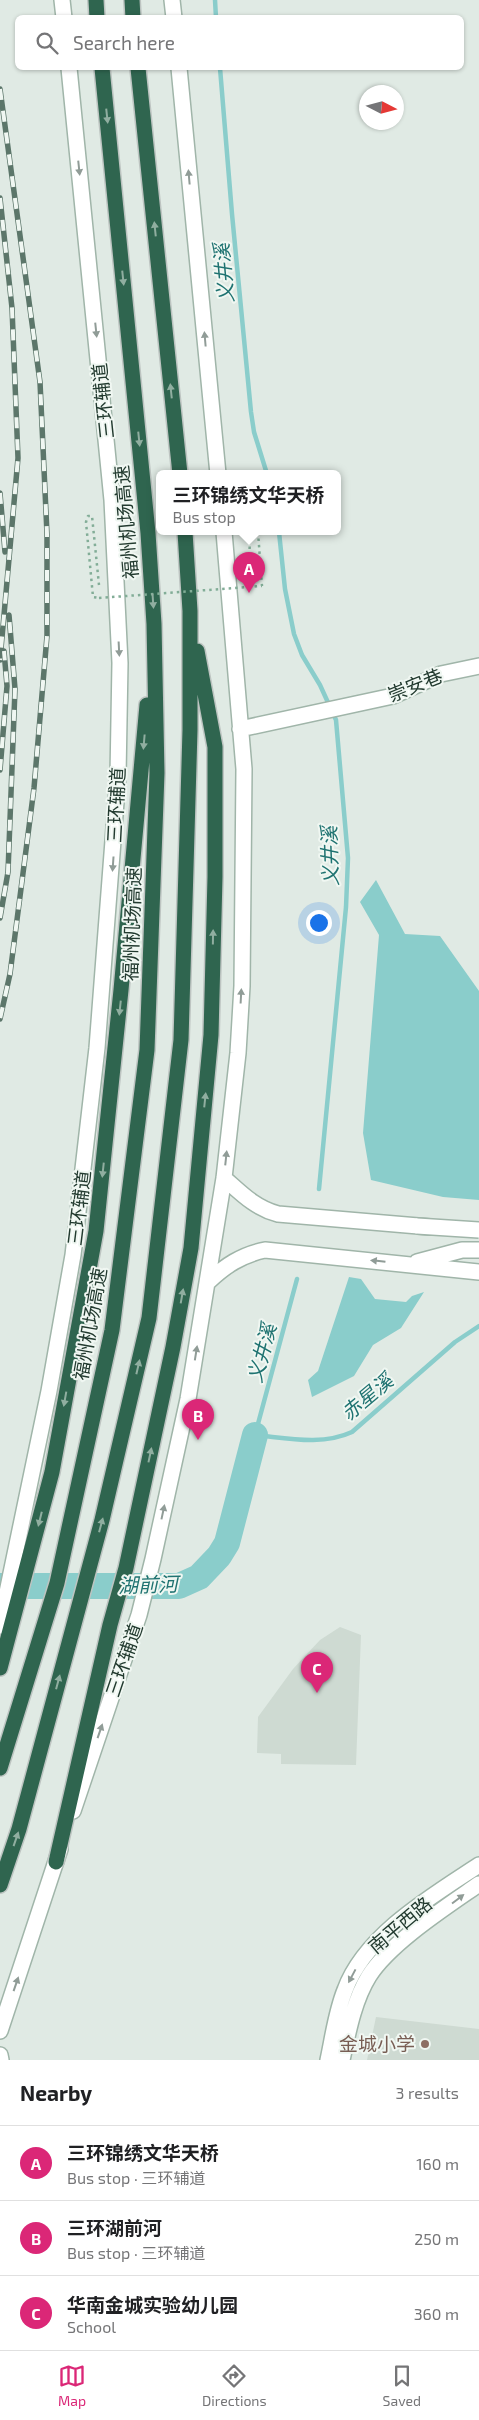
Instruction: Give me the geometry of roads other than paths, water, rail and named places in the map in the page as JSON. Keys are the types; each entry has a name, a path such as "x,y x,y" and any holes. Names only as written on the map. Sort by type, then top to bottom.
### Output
{"highway":[{"path":"96,0 97,15"},
{"path":"132,0 133,15"},
{"name":"福州机场高速","path":"0,1768 57,1583 112,1330 147,1050 157,774 154,624 148,533 102,70"},
{"path":"138,70 180,470"},
{"path":"0,1885 19,1829 102,1520 149,1318 181,1040 190,730 190,611 185,535"},
{"path":"56,1862 110,1625 126,1568 173,1347 190,1248 212,1035 215,747 190,611"},
{"path":"0,1668 4,1624 27,1570 52,1472 96,1231 137,828 154,624"}],"main road":[{"path":"62,0 64,15"},
{"path":"172,0 174,15"},
{"name":"三环辅道","path":"4,1624 14,1561 64,1310 77,1229 108,919 120,726 120,663 112,500 69,70"},
{"path":"179,70 218,470"},
{"name":"三环辅道","path":"0,2031 139,1615 188,1399 224,1178 238,1053 242,986 244,769 224,535"},
{"name":"崇安巷","path":"240,729 402,694 441,674 479,666"},
{"path":"224,1178 242,1195 261,1208 278,1214 479,1231"},
{"path":"208,1282 221,1269 243,1256 265,1250 479,1272"},
{"path":"409,1264 462,1250 479,1250"},
{"name":"南平西路","path":"328,2060 345,1989 367,1951 419,1907 479,1864"},
{"name":"南平西路","path":"342,2060 352,2017 363,1988 377,1965 419,1928 479,1884"},
{"path":"0,2055 1,2060"}],"water":[{"path":"376,880 405,934 440,936 479,991 479,1200 443,1197 371,1180 363,1133 379,935 360,902"},
{"path":"349,1277 361,1279 375,1299 406,1302 412,1296 424,1292 401,1328 373,1345 354,1376 312,1397 308,1380 318,1371"}],"waterway":[{"name":"义井溪","path":"215,0 216,15"},
{"name":"义井溪","path":"220,70 251,412 254,432 266,470"},
{"name":"义井溪","path":"279,535 285,589 294,634 302,655 320,685 336,720 348,858 346,907 319,1189"},
{"name":"赤星溪","path":"297,1279 255,1435 317,1440 329,1439 352,1432 455,1342 479,1326"},
{"name":"湖前河","path":"0,1586 179,1586 199,1577 219,1556 227,1543 255,1435"}],"railway":[{"path":"0,89 40,382 47,534 47,636 34,788 10,974 0,1019"},
{"path":"0,198 12,308 18,458 0,660"},
{"path":"0,493 5,552"},
{"path":"0,918 8,872 15,689 9,615"},
{"path":"0,770 7,686 4,651"}],"place":[{"name":"三环锦绣文华天桥","path":"249,593"},
{"name":"三环湖前河","path":"198,1440"},
{"name":"华南金城实验幼儿园","path":"317,1693"},
{"name":"金城小学","path":"425,2044"}]}
